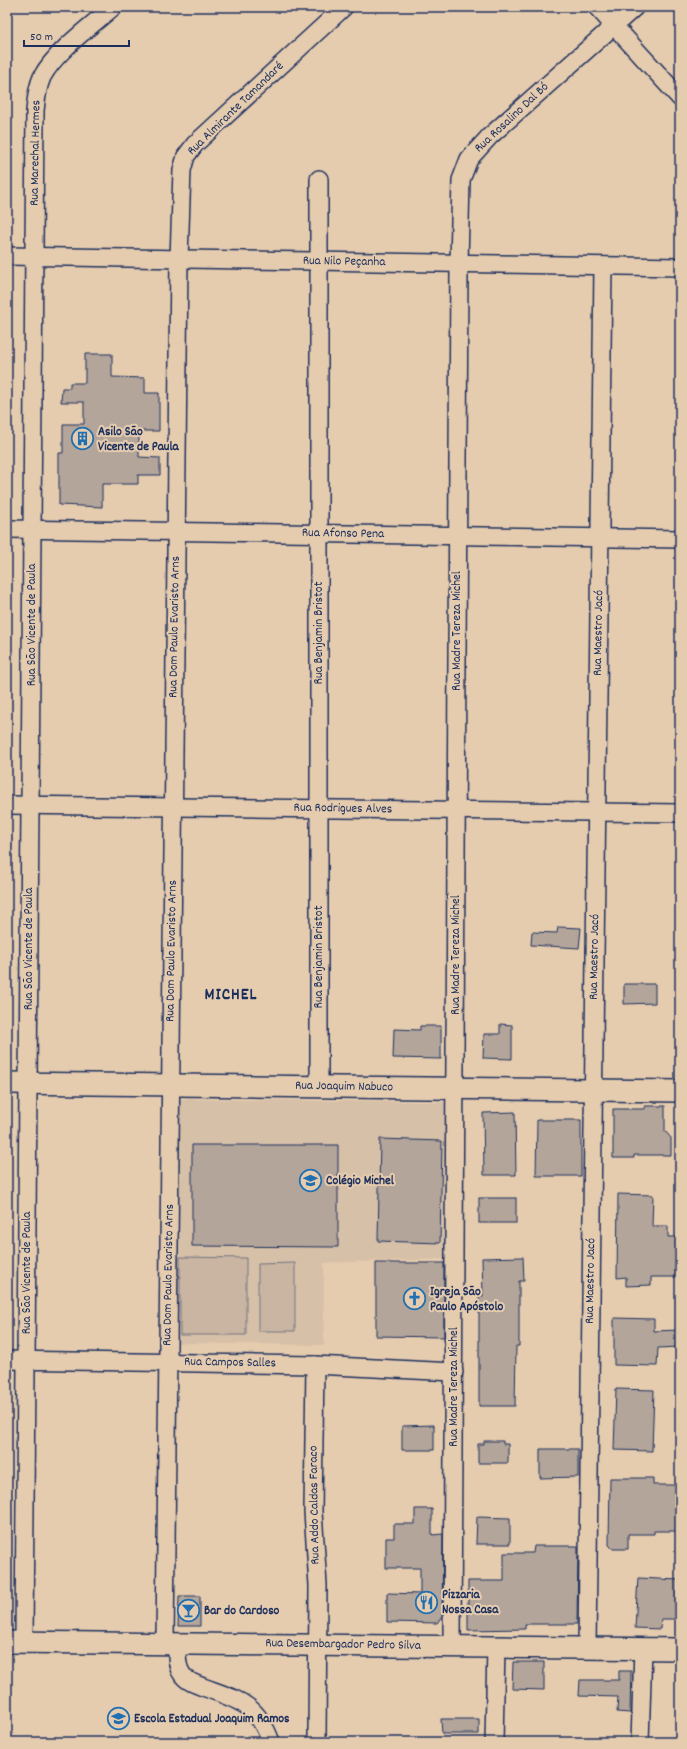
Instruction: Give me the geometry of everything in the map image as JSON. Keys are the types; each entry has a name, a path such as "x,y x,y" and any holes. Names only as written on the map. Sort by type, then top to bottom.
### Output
{"main road":[{"name":"Rua Joaquim Nabuco","path":"7,1083 680,1091"},
{"name":"Rua Desembargador Pedro Silva","path":"16,1642 680,1649"}],"street":[{"name":"Rua Marechal Hermes","path":"35,257 35,111 37,94 42,78 49,66 59,55 113,7"},
{"name":"Rua Almirante Tamandaré","path":"179,259 182,170 186,156 195,144 344,7"},
{"path":"597,7 680,98"},
{"name":"Rua Rosalino Dal Bó","path":"459,263 461,180 464,168 469,159 490,136 635,7"},
{"name":"Rua Benjamin Bristot","path":"319,179 320,1087"},
{"name":"Rua Nilo Peçanha","path":"7,256 680,267"},
{"name":"Rua São Vicente de Paula","path":"16,1642 26,1360 35,257"},
{"name":"Rua Dom Paulo Evaristo Arns","path":"179,259 168,1362 171,1644 182,1674 191,1682 234,1698 253,1710 267,1729 271,1742"},
{"name":"Rua Madre Tereza Michel","path":"452,1646 459,263"},
{"name":"Rua Maestro Jacó","path":"587,1648 603,266"},
{"name":"Rua Afonso Pena","path":"7,529 680,539"},
{"name":"Rua Rodrigues Alves","path":"7,805 680,813"},
{"name":"Rua Campos Salles","path":"7,1360 315,1365 454,1372"},
{"name":"Rua Addo Caldas Faraco","path":"315,1365 313,1512 318,1585 319,1645 317,1742"},
{"path":"494,1742 496,1647"},
{"path":"640,1742 643,1648"}],"shaded area":[{"name":"Colégio Michel","path":"174,1099 449,1102 446,1259 324,1263 324,1345 173,1343"},
{"path":"180,1257 246,1258 246,1335 180,1335"},
{"path":"295,1263 295,1331 258,1331 258,1264"}],"building":[{"name":"Asilo São Vicente de Paula","path":"85,354 112,354 112,377 145,378 145,393 159,393 159,431 139,431 139,457 160,458 160,475 138,475 138,484 102,484 102,507 59,505 59,453 63,453 63,424 84,424 84,402 61,402 62,388 70,388 70,383 85,383"},
{"path":"558,927 581,928 579,948 531,945 532,932 557,933"},
{"path":"624,984 655,984 655,1003 624,1004"},
{"path":"500,1024 512,1025 512,1059 483,1058 484,1034 500,1034"},
{"path":"420,1026 441,1026 441,1059 393,1058 394,1029 420,1030"},
{"path":"645,1106 665,1106 665,1131 671,1138 671,1155 634,1155 634,1158 613,1158 613,1109 645,1109"},
{"path":"515,1112 516,1175 484,1175 483,1113"},
{"path":"537,1120 581,1120 581,1176 536,1176"},
{"path":"380,1139 442,1141 440,1243 378,1241"},
{"path":"192,1145 338,1145 338,1247 192,1246"},
{"path":"618,1194 653,1195 652,1226 668,1226 668,1237 680,1237 680,1277 651,1277 651,1285 626,1286 626,1277 617,1278"},
{"path":"479,1198 516,1198 516,1223 479,1223"},
{"path":"523,1257 524,1281 519,1281 519,1346 516,1346 515,1406 479,1406 479,1296 483,1296 482,1258"},
{"name":"Igreja São Paulo Apóstolo","path":"376,1263 444,1263 444,1337 376,1336"},
{"path":"614,1318 654,1319 654,1331 680,1330 680,1347 658,1348 657,1366 614,1365"},
{"path":"616,1389 654,1390 652,1451 614,1450"},
{"path":"434,1425 434,1450 402,1450 402,1426"},
{"path":"484,1441 503,1441 503,1444 508,1444 508,1463 478,1463 478,1444 484,1444"},
{"path":"540,1449 578,1449 578,1477 540,1478"},
{"path":"610,1478 653,1478 653,1485 680,1485 680,1531 654,1531 654,1534 628,1534 628,1549 613,1549 609,1545"},
{"path":"415,1509 432,1509 432,1535 443,1534 442,1617 437,1623 387,1622 387,1593 420,1594 420,1568 386,1568 386,1538 394,1538 394,1524 415,1524"},
{"path":"477,1517 510,1518 510,1544 476,1544"},
{"path":"534,1546 578,1546 577,1624 525,1624 525,1629 468,1630 468,1581 504,1581 504,1553 533,1553"},
{"path":"638,1578 680,1580 680,1619 661,1619 660,1629 635,1628"},
{"name":"Bar do Cardoso","path":"179,1596 200,1596 200,1626 178,1626"},
{"path":"513,1662 544,1662 544,1690 512,1689"},
{"path":"619,1671 631,1671 630,1713 617,1712 618,1697 579,1696 580,1680 619,1680"},
{"path":"441,1719 479,1719 479,1734 442,1734"}],"place":[{"name":"Asilo São Vicente de Paula","path":"83,439"},
{"name":"Colégio Michel","path":"310,1181"},
{"name":"Igreja São Paulo Apóstolo","path":"415,1299"},
{"name":"Pizzaria Nossa Casa","path":"426,1602"},
{"name":"Bar do Cardoso","path":"189,1611"},
{"name":"Escola Estadual Joaquim Ramos","path":"119,1719"}],"district":[{"name":"MICHEL","path":"231,996"}]}
